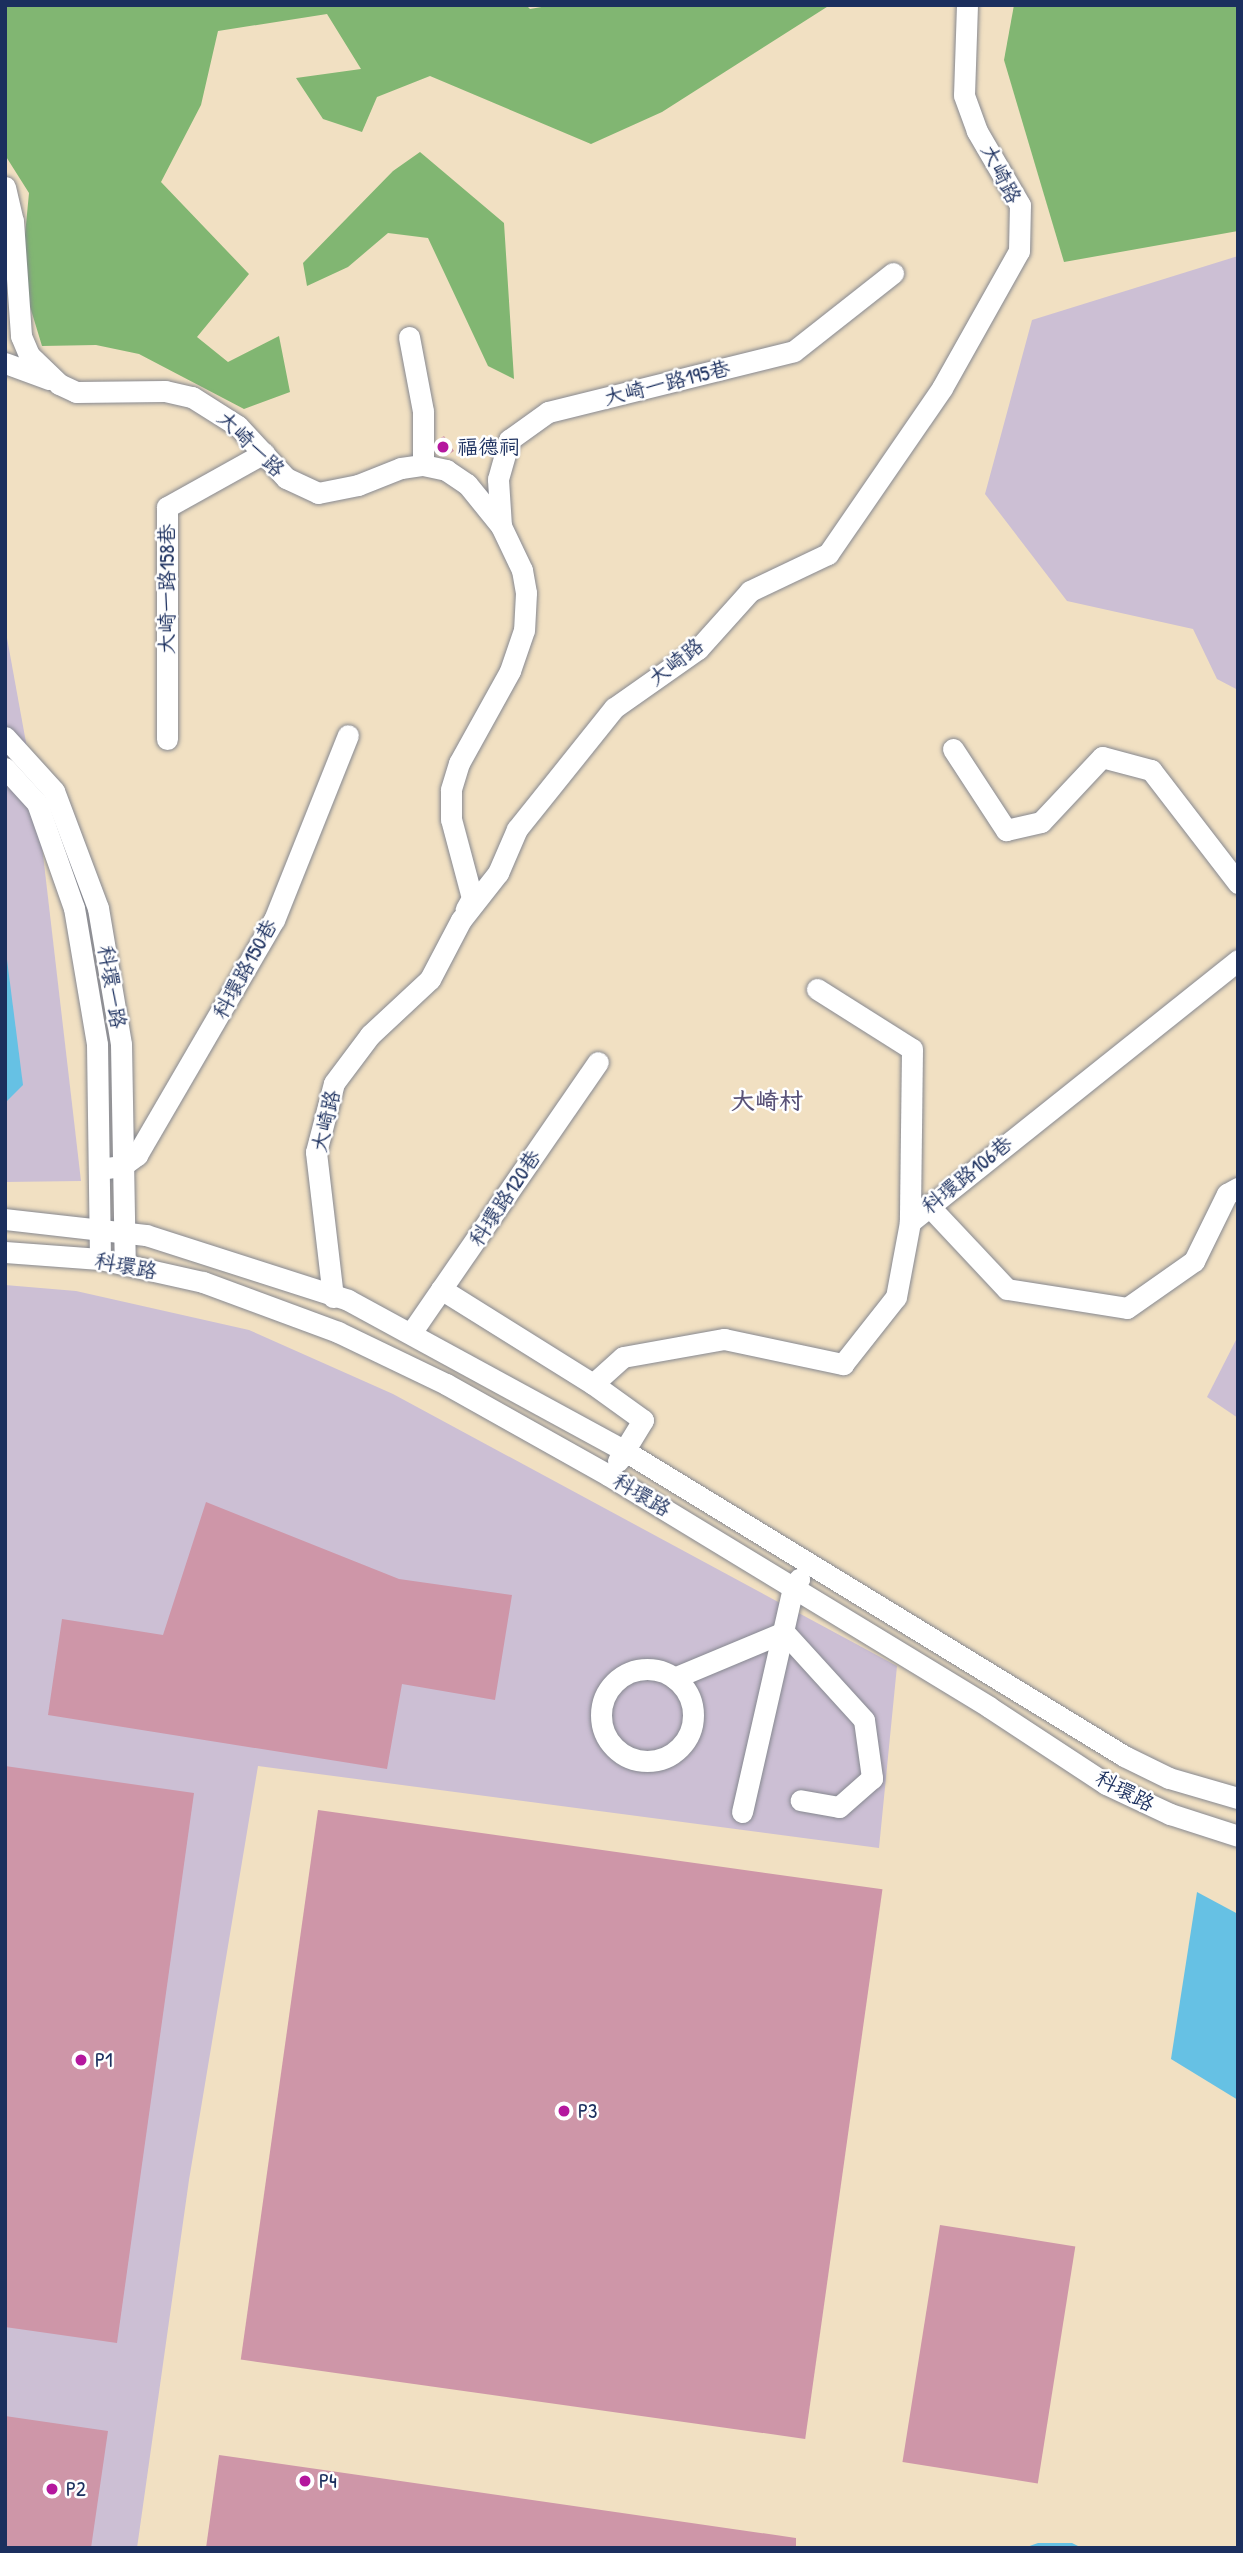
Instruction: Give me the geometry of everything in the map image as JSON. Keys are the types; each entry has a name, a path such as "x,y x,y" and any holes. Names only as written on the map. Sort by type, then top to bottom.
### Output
{"street":[{"name":"大崎路","path":"333,1297 316,1152 334,1083 370,1035 430,979 461,920 498,873 517,830 614,708 698,649 750,591 828,554 942,388 1019,251 1020,205 977,131 964,95 967,5"},
{"name":"大崎一路","path":"5,187 13,221 21,336 29,355 54,381 76,392 165,391 192,397 239,426 286,478 318,493 423,465"},
{"name":"大崎一路195巷","path":"501,526 498,479 509,440 548,412 794,351 893,274"},
{"path":"409,337 423,411 423,465 446,470 467,484 501,526 522,570 526,593 524,630 510,671 460,763 451,790 451,818 472,898 461,920"},
{"path":"5,363 54,381"},
{"name":"大崎一路158巷","path":"167,739 167,507 264,453"},
{"name":"科環路150巷","path":"122,1166 148,1139 274,920 348,735"},
{"name":"科環一路","path":"5,737 54,791 98,908 121,1044 125,1264"},
{"path":"953,749 1006,830 1041,822 1102,757 1151,770 1238,883"},
{"name":"科環一路","path":"5,768 37,803 74,908 97,1044 100,1259"},
{"name":"科環路106巷","path":"593,1384 623,1357 724,1339 843,1364 896,1297 910,1222 1238,960"},
{"path":"817,989 912,1049 910,1222"},
{"name":"科環路120巷","path":"411,1334 598,1062"},
{"path":"100,1169 122,1166"},
{"path":"928,1205 1007,1289 1127,1308 1194,1261 1227,1194 1238,1188"},
{"name":"科環路","path":"5,1219 123,1230 333,1297 411,1334 625,1451 807,1565 1124,1756 1169,1778 1238,1798"},
{"name":"科環路","path":"5,1252 100,1259 203,1282 338,1332 446,1384 608,1475 1106,1784 1170,1814 1238,1836"},
{"path":"441,1289 593,1384 643,1419 608,1475"},
{"path":"742,1812 793,1588 807,1565"},
{"path":"674,1678 691,1708 683,1743 673,1753 645,1761 618,1751 602,1725 606,1694 622,1677 643,1669 674,1678 784,1632"},
{"path":"784,1632 864,1720 872,1778 839,1807 801,1800"}],"shaded area":[{"path":"1238,256 1238,690 1217,679 1193,629 1067,601 985,494 1032,320"},
{"path":"5,627 37,803 81,1181 5,1182"},
{"path":"5,1285 76,1291 249,1330 393,1394 897,1666 879,1848 258,1766 189,2180 137,2548 5,2548"},
{"path":"1238,1336 1238,1418 1207,1397"}],"green space":[{"path":"5,5 526,5 530,9 553,5 830,5 662,112 591,144 430,76 377,97 362,132 323,119 296,78 361,69 327,14 218,31 201,105 161,182 249,274 197,337 228,362 279,336 290,392 244,409 139,354 96,345 42,346 21,277 29,193 5,155"},
{"path":"1014,5 1238,5 1238,231 1064,262 1004,60"},
{"path":"420,152 504,223 514,379 488,366 428,238 388,233 348,267 307,286 303,263 393,171"}],"water":[{"path":"5,944 23,1085 5,1103"},
{"path":"1197,1892 1238,1914 1238,2100 1171,2059"},
{"path":"1038,2543 1072,2543 1082,2548 1024,2548"}],"building":[{"name":"福德祠","path":"444,436 454,451 446,456 436,451 436,441"},
{"path":"206,1502 399,1579 512,1595 495,1700 402,1684 387,1769 48,1715 62,1619 163,1635"},
{"name":"P1","path":"5,1766 194,1793 117,2343 5,2327"},
{"name":"P3","path":"318,1810 882,1889 805,2439 241,2360"},
{"path":"940,2225 1075,2246 1038,2483 902,2462"},
{"name":"P2","path":"5,2416 108,2431 91,2548 5,2548"},
{"name":"P4","path":"219,2455 796,2538 796,2548 206,2548"}],"place":[{"name":"福德祠","path":"443,447"},
{"name":"P1","path":"81,2060"},
{"name":"P3","path":"564,2111"},
{"name":"P4","path":"305,2481"},
{"name":"P2","path":"52,2489"}],"district":[{"name":"大崎村","path":"767,1101"}]}
